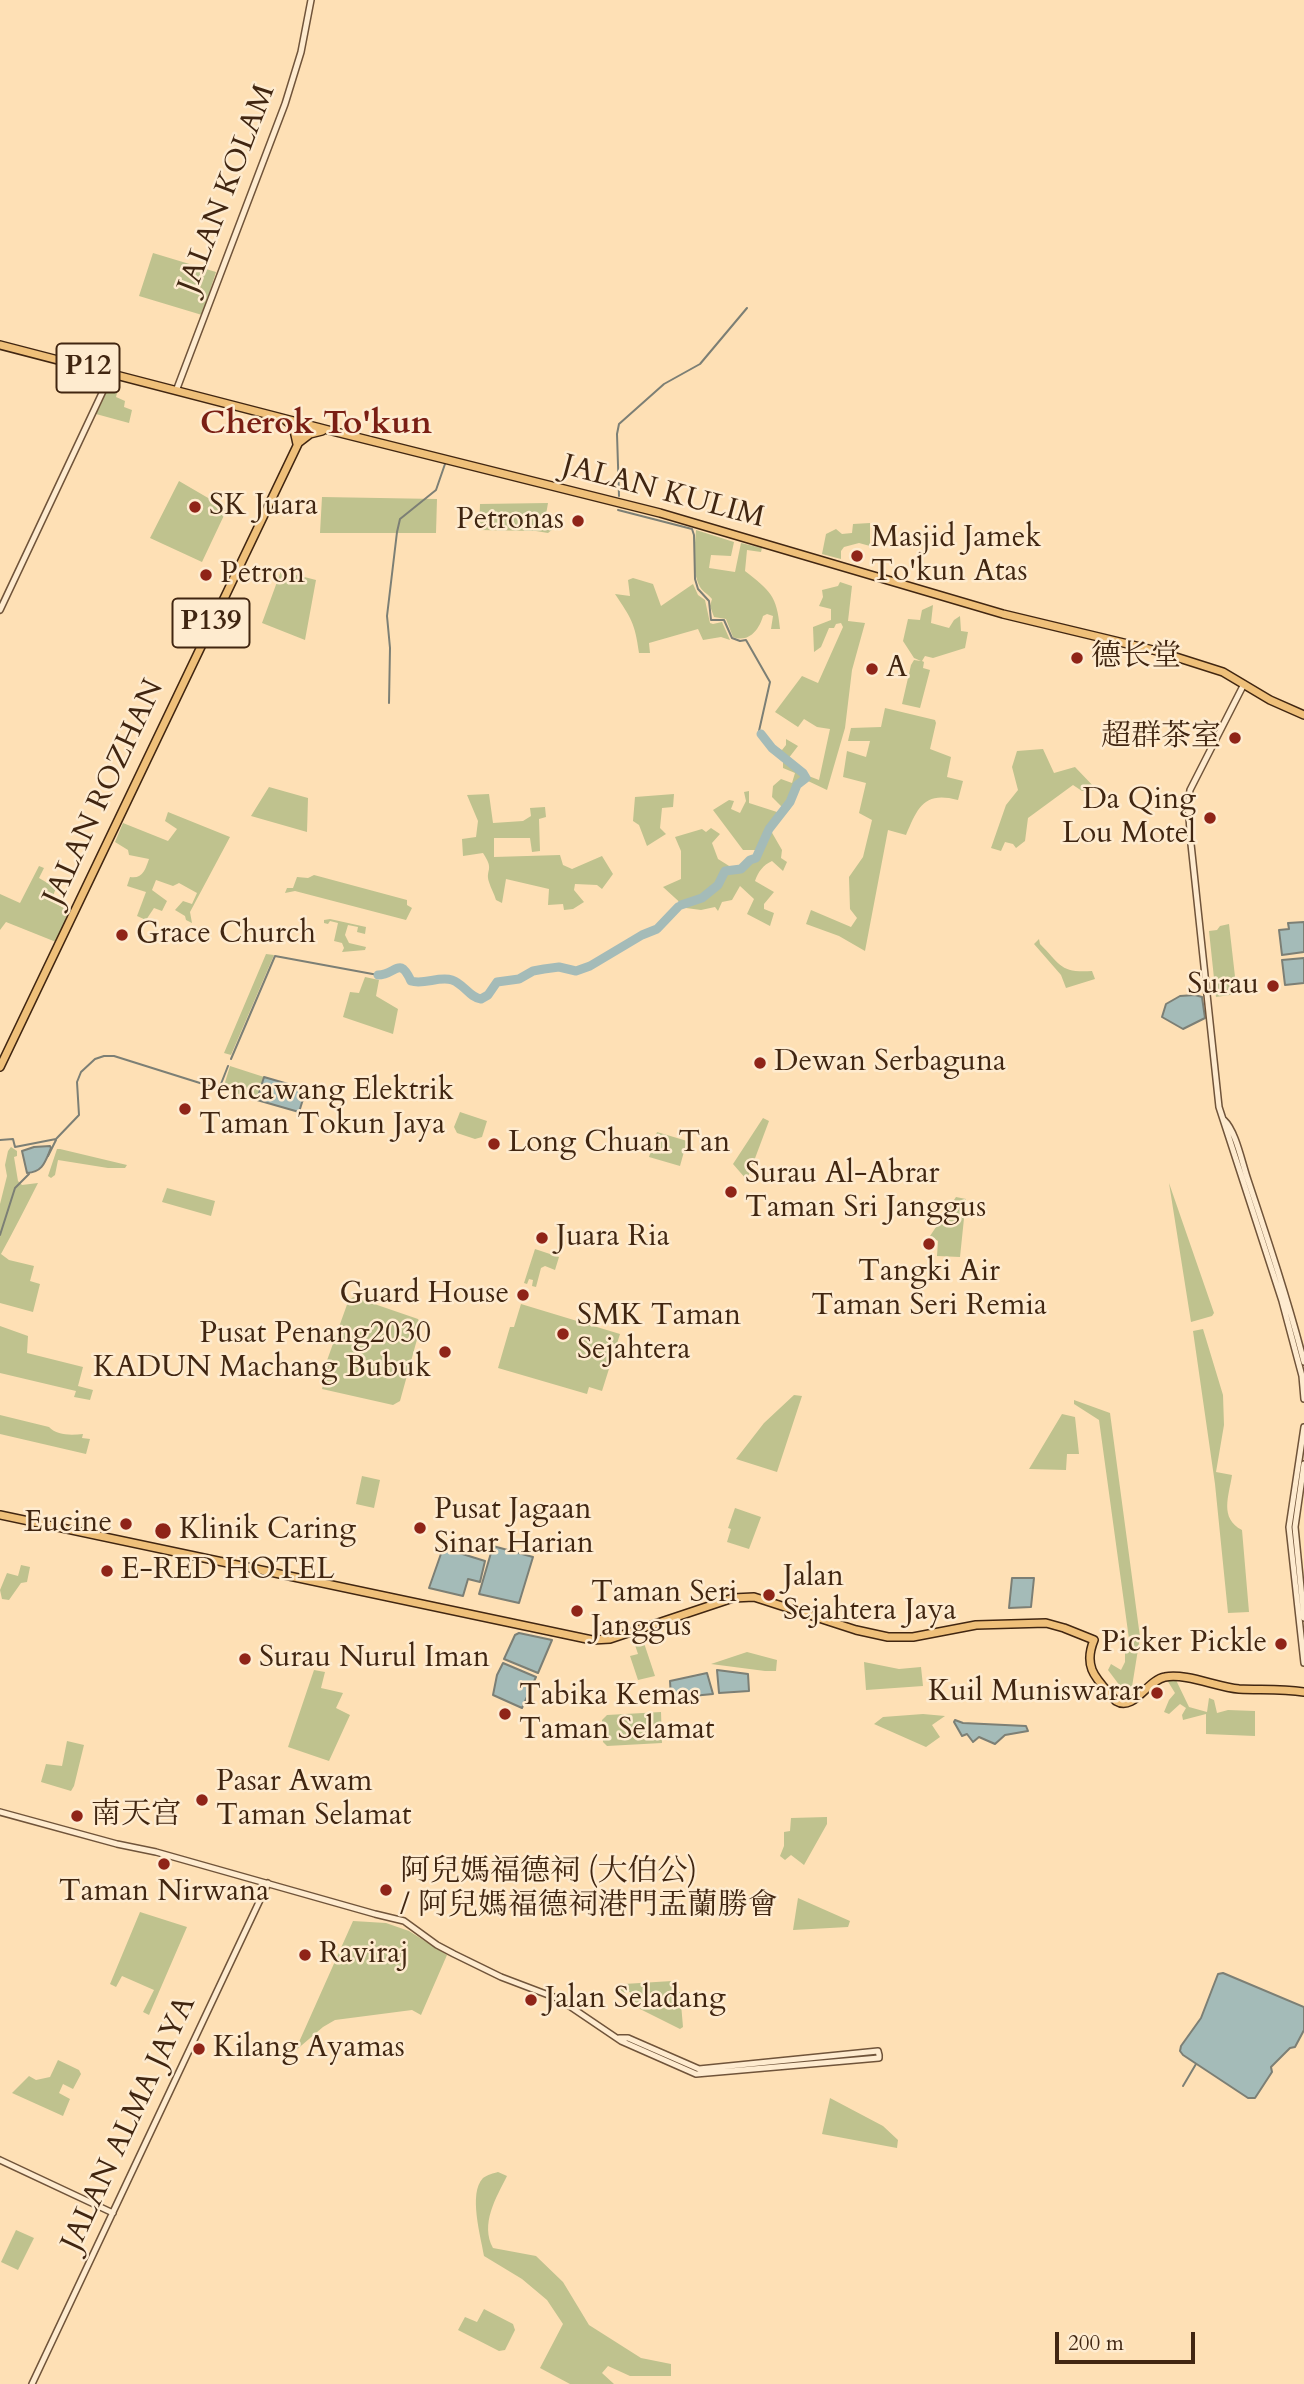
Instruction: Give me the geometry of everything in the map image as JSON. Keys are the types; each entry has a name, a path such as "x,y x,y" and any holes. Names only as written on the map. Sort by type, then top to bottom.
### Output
{"main road":[{"name":"JALAN KULIM","path":"0,345 660,513 1003,614 1157,651 1223,672 1270,700 1304,715"},
{"path":"283,419 293,426 297,444 310,434 328,430"},
{"name":"JALAN ROZHAN","path":"0,1067 307,425"},
{"path":"0,1515 592,1640 610,1639 723,1601 754,1597 856,1630 888,1637 913,1637 976,1625 1046,1623 1065,1628 1094,1640 1088,1656 1090,1667 1116,1702 1121,1704 1130,1702 1151,1683 1167,1676 1240,1689 1304,1692"}],"street":[{"name":"JALAN KOLAM","path":"176,391 289,93 301,52 311,0"},
{"path":"0,610 111,374"},
{"path":"1244,684 1190,790 1188,804 1219,1107 1282,1301 1302,1377 1304,1399"},
{"path":"1222,1117 1230,1125 1287,1299 1304,1362"},
{"path":"1304,1427 1289,1527 1304,1663"},
{"path":"1304,1464 1295,1527 1304,1618"},
{"path":"0,1812 398,1918 437,1945 486,1970 559,1999 625,2043 698,2074 879,2058 878,2051 699,2069 628,2038 619,2038"},
{"name":"JALAN ALMA JAYA","path":"32,2384 268,1883"},
{"path":"0,2160 113,2213"}],"green space":[{"path":"153,253 216,272 202,315 139,296"},
{"path":"111,383 119,385 116,397 125,401 124,407 132,410 129,423 96,414"},
{"path":"179,481 227,509 202,562 150,538"},
{"path":"322,497 437,499 436,533 320,533"},
{"path":"548,503 544,526 553,529 548,533 479,530 480,504"},
{"path":"870,523 870,546 859,543 844,547 841,559 822,554 826,534 836,529 842,534 852,533 853,524"},
{"path":"696,530 734,542 731,556 711,555 709,568 735,572 741,543 762,548 761,552 747,550 745,571 771,595 777,608 780,629 771,629 773,616 767,614 748,637 733,637 726,619 714,617 710,606 712,599 700,587 695,573"},
{"path":"281,571 316,580 305,640 262,623"},
{"path":"633,578 653,584 661,606 693,584 698,595 705,600 710,623 722,622 730,640 721,637 703,640 698,629 649,643 650,653 639,653 632,621 615,594 630,596 628,580"},
{"path":"840,582 852,586 848,621 865,623 852,670 845,728 827,790 808,781 800,787 790,809 771,831 782,850 781,858 787,862 783,871 772,861 761,869 755,881 774,892 764,904 764,909 774,913 770,926 747,914 754,899 740,886 732,900 722,902 718,911 715,907 701,910 686,908 663,887 681,879 681,851 675,837 702,829 706,832 711,828 720,834 712,843 718,859 734,869 755,857 758,850 743,850 713,810 729,800 734,801 731,809 740,813 746,801 744,792 749,791 749,803 777,812 782,807 772,797 773,786 781,779 792,783 795,773 783,768 783,759 771,753 766,741 782,750 786,739 798,746 788,759 806,775 819,780 830,729 817,727 804,719 798,727 775,712 802,676 818,683 843,627 841,623 829,628 821,647 814,652 813,627 831,620 831,609 819,606 823,597 822,590 838,586"},
{"path":"933,605 931,623 949,628 960,616 961,631 968,632 965,648 933,658 925,656 922,661 923,668 930,670 920,708 902,704 911,665 914,660 921,661 914,658 903,641 908,619 920,620 922,610"},
{"path":"885,708 935,720 930,749 951,757 947,777 963,781 958,800 937,798 924,804 914,816 906,835 888,830 865,951 839,936 806,924 811,910 851,927 857,918 850,909 849,877 863,857 872,820 859,813 866,783 843,777 847,751 866,757 870,741 848,741 851,728 881,727"},
{"path":"1043,749 1054,773 1075,767 1097,790 1082,791 1073,785 1028,818 1025,841 1016,848 1005,842 1001,851 991,848 1006,805 1018,790 1012,767 1017,751"},
{"path":"269,787 308,798 307,832 251,816"},
{"path":"489,794 493,823 523,821 531,816 530,808 545,807 546,817 539,819 540,851 532,852 530,838 494,838 494,857 560,855 563,865 572,869 602,856 613,874 602,889 597,885 575,884 574,890 584,902 573,909 564,910 563,904 548,905 549,889 506,879 502,903 496,900 488,878 488,863 483,853 463,856 462,839 476,837 478,821 467,795"},
{"path":"674,794 673,807 662,808 660,828 666,834 647,846 639,825 633,821 635,797"},
{"path":"168,812 230,837 190,912 192,923 175,910 183,901 192,904 197,893 179,883 173,886 156,880 152,890 167,901 162,911 154,908 146,920 137,916 146,892 127,886 130,877 138,877 143,873 149,859 129,855 128,850 115,842 123,823 168,841 177,829 165,821"},
{"path":"39,866 44,868 39,878 56,888 51,901 69,911 56,942 6,922 0,930 0,894 20,903"},
{"path":"314,875 407,900 407,905 412,908 406,920 295,891 285,893 287,888 293,888 297,877 308,878"},
{"path":"324,920 366,927 365,934 357,932 358,927 348,925 345,935 349,943 366,947 365,950 342,952 342,943 334,941 338,923 324,923"},
{"path":"1229,924 1237,994 1216,997 1209,931"},
{"path":"1039,939 1040,944 1062,966 1073,971 1092,971 1095,979 1066,988 1061,975 1034,944"},
{"path":"266,954 274,955 231,1055 224,1053"},
{"path":"365,977 379,980 376,996 398,1009 393,1034 343,1017 350,992 359,993"},
{"path":"230,1066 264,1077 257,1100 223,1089"},
{"path":"460,1112 487,1121 482,1137 475,1139 457,1133 454,1127"},
{"path":"763,1118 769,1121 746,1179 733,1164"},
{"path":"657,1132 687,1141 680,1166 649,1157"},
{"path":"11,1147 17,1151 17,1156 14,1157 18,1181 22,1185 38,1183 1,1254 9,1260 34,1266 30,1281 40,1284 33,1312 0,1303 0,1204 7,1176 5,1165"},
{"path":"57,1149 127,1165 125,1168 108,1168 58,1160 55,1175 51,1178 48,1176"},
{"path":"1169,1183 1214,1313 1191,1322"},
{"path":"167,1188 215,1201 211,1216 162,1202"},
{"path":"956,1197 966,1199 960,1257 937,1256 938,1241 930,1236"},
{"path":"535,1249 559,1257 555,1270 545,1266 541,1268 536,1287 532,1286 533,1280 529,1279 527,1284 524,1283"},
{"path":"354,1297 418,1319 421,1325 400,1401 393,1405 322,1389 324,1381 320,1380 349,1299"},
{"path":"521,1304 620,1334 602,1391 589,1387 587,1394 498,1368 510,1327 514,1327"},
{"path":"0,1326 28,1336 27,1353 83,1367 78,1386 93,1390 90,1400 74,1397 76,1391 0,1373"},
{"path":"1203,1329 1223,1395 1224,1425 1216,1472 1232,1475 1227,1506 1230,1519 1242,1530 1249,1612 1228,1613 1215,1484 1193,1331"},
{"path":"794,1395 802,1396 777,1472 736,1459 764,1423"},
{"path":"1074,1400 1110,1413 1140,1637 1131,1693 1123,1690 1108,1670 1111,1664 1121,1670 1125,1662 1125,1641 1129,1639 1099,1420 1074,1404"},
{"path":"1062,1414 1075,1417 1079,1454 1067,1454 1066,1470 1029,1469"},
{"path":"0,1415 49,1427 60,1433 83,1434 82,1438 90,1439 86,1454 0,1434"},
{"path":"362,1476 380,1480 374,1508 356,1504"},
{"path":"735,1508 761,1517 749,1549 727,1542 731,1529 728,1528"},
{"path":"21,1565 30,1567 27,1582 21,1583 9,1600 2,1599 0,1590 7,1573 18,1576"},
{"path":"644,1643 655,1676 638,1680 630,1656 638,1654 635,1645"},
{"path":"747,1652 777,1660 776,1671 711,1664"},
{"path":"864,1662 899,1669 921,1667 923,1686 866,1690"},
{"path":"314,1670 325,1672 321,1688 343,1693 336,1708 350,1715 329,1761 288,1747"},
{"path":"1167,1680 1176,1680 1189,1707 1207,1712 1209,1698 1214,1700 1217,1713 1228,1710 1255,1711 1255,1736 1206,1734 1206,1714 1183,1720 1182,1715 1186,1708 1180,1704 1169,1714 1164,1712 1175,1693"},
{"path":"661,1712 662,1743 607,1746 603,1742 602,1720 607,1715"},
{"path":"923,1714 945,1716 932,1725 940,1737 926,1747 874,1724 883,1717"},
{"path":"67,1741 84,1745 71,1791 41,1782 46,1764 62,1766"},
{"path":"827,1817 827,1824 804,1865 791,1855 785,1860 780,1856 784,1846 784,1832 790,1831 791,1818"},
{"path":"798,1898 850,1921 848,1927 793,1930"},
{"path":"140,1912 187,1927 149,2015 143,2012 154,1990 122,1976 116,1987 110,1984"},
{"path":"353,1921 386,1923 409,1931 447,1955 421,2015 412,2010 335,2020 295,2051"},
{"path":"672,1981 672,1992 680,1992 683,2027 680,2029 632,2005 630,1992 621,1993 620,1988 624,1984"},
{"path":"58,2060 79,2070 81,2074 73,2089 63,2084 59,2093 70,2099 63,2116 12,2093 29,2076 36,2080 50,2077"},
{"path":"830,2098 883,2126 898,2140 897,2148 822,2134"},
{"path":"498,2172 507,2176 494,2202 489,2220 489,2239 493,2248 536,2256 563,2282 589,2325 641,2358 671,2364 671,2376 630,2376 608,2366 602,2373 614,2384 570,2384 540,2368 563,2324 547,2300 522,2279 484,2256 476,2194 483,2178"},
{"path":"16,2230 34,2238 18,2270 1,2262"},
{"path":"484,2309 513,2324 515,2330 505,2350 499,2351 458,2330 465,2317 477,2322"}],"water":[{"path":"1304,922 1304,952 1282,955 1279,930 1289,929 1288,923"},
{"path":"1304,958 1304,983 1285,985 1282,960"},
{"path":"1180,996 1202,997 1205,1018 1183,1029 1162,1017 1166,1004"},
{"path":"264,1077 302,1088 305,1093 299,1112 257,1100"},
{"path":"50,1146 43,1165 37,1171 27,1173 22,1151"},
{"path":"493,1546 533,1557 519,1603 479,1594"},
{"path":"443,1548 485,1561 480,1582 468,1579 463,1596 429,1588"},
{"path":"1012,1578 1034,1578 1031,1607 1009,1608"},
{"path":"519,1633 552,1640 538,1673 504,1659 515,1635"},
{"path":"503,1663 536,1677 522,1708 493,1695 497,1675"},
{"path":"717,1670 748,1674 749,1691 719,1693"},
{"path":"707,1673 713,1694 671,1698 670,1681"},
{"path":"955,1720 963,1723 1026,1726 1028,1731 1005,1735 995,1744 979,1737 973,1742 967,1734 962,1736"},
{"path":"1223,1973 1304,2007 1304,2030 1295,2047 1290,2048 1271,2067 1272,2072 1255,2098 1248,2098 1180,2051 1201,2018 1218,1974"}],"waterway":[{"path":"619,496 619,424 664,384 700,364 747,308"},
{"path":"389,703 390,648 387,616 400,519 436,490 445,464"},
{"path":"618,510 692,529 695,579 698,589 709,601 711,620 724,620 732,638 746,640 770,682 759,731"},
{"path":"681,905 702,898 718,885 725,871 741,869 756,858 769,829 790,802 797,785 806,778 772,748 761,734"},
{"path":"378,975 400,968 407,973 411,981 452,980 481,999 488,995 497,982 519,979 533,971 559,967 576,971 590,966 657,929 678,907"},
{"path":"231,1059 275,956 378,975"},
{"path":"0,1140 13,1139 15,1147 56,1139 79,1115 77,1082 81,1072 95,1059 104,1056 114,1056 219,1089 228,1066"},
{"path":"48,1156 56,1140"},
{"path":"0,1235 15,1188 29,1174"},
{"path":"1183,2086 1196,2064"}],"place":[{"name":"SK Juara","path":"195,507"},
{"name":"Petronas","path":"578,521"},
{"name":"Masjid Jamek To'kun Atas","path":"857,556"},
{"name":"Petron","path":"206,575"},
{"name":"德长堂","path":"1077,658"},
{"name":"A","path":"872,669"},
{"name":"超群茶室","path":"1235,738"},
{"name":"Da Qing Lou Motel","path":"1210,818"},
{"name":"Grace Church","path":"122,935"},
{"name":"Surau","path":"1273,986"},
{"name":"Dewan Serbaguna","path":"760,1063"},
{"name":"Pencawang Elektrik Taman Tokun Jaya","path":"185,1109"},
{"name":"Long Chuan Tan","path":"494,1144"},
{"name":"Surau Al-Abrar Taman Sri Janggus","path":"731,1192"},
{"name":"Juara Ria","path":"542,1238"},
{"name":"Tangki Air Taman Seri Remia","path":"929,1244"},
{"name":"Guard House","path":"523,1295"},
{"name":"SMK Taman Sejahtera","path":"563,1334"},
{"name":"Pusat Penang2030 KADUN Machang Bubuk","path":"445,1352"},
{"name":"Eucine","path":"126,1524"},
{"name":"Pusat Jagaan Sinar Harian","path":"420,1528"},
{"name":"Klinik Caring","path":"163,1531"},
{"name":"E-RED HOTEL","path":"107,1571"},
{"name":"Jalan Sejahtera Jaya","path":"769,1595"},
{"name":"Taman Seri Janggus","path":"577,1611"},
{"name":"Picker Pickle","path":"1281,1644"},
{"name":"Surau Nurul Iman","path":"245,1659"},
{"name":"Kuil Muniswarar","path":"1157,1693"},
{"name":"Tabika Kemas Taman Selamat","path":"505,1714"},
{"name":"Pasar Awam Taman Selamat","path":"202,1800"},
{"name":"南天宫","path":"77,1816"},
{"name":"Taman Nirwana","path":"164,1864"},
{"name":"阿兒媽福德祠 (大伯公) / 阿兒媽福德祠港門盂蘭勝會","path":"386,1890"},
{"name":"Raviraj","path":"305,1955"},
{"name":"Jalan Seladang","path":"531,2000"},
{"name":"Kilang Ayamas","path":"199,2049"}],"district":[{"name":"Cherok To'kun","path":"316,425"}]}
